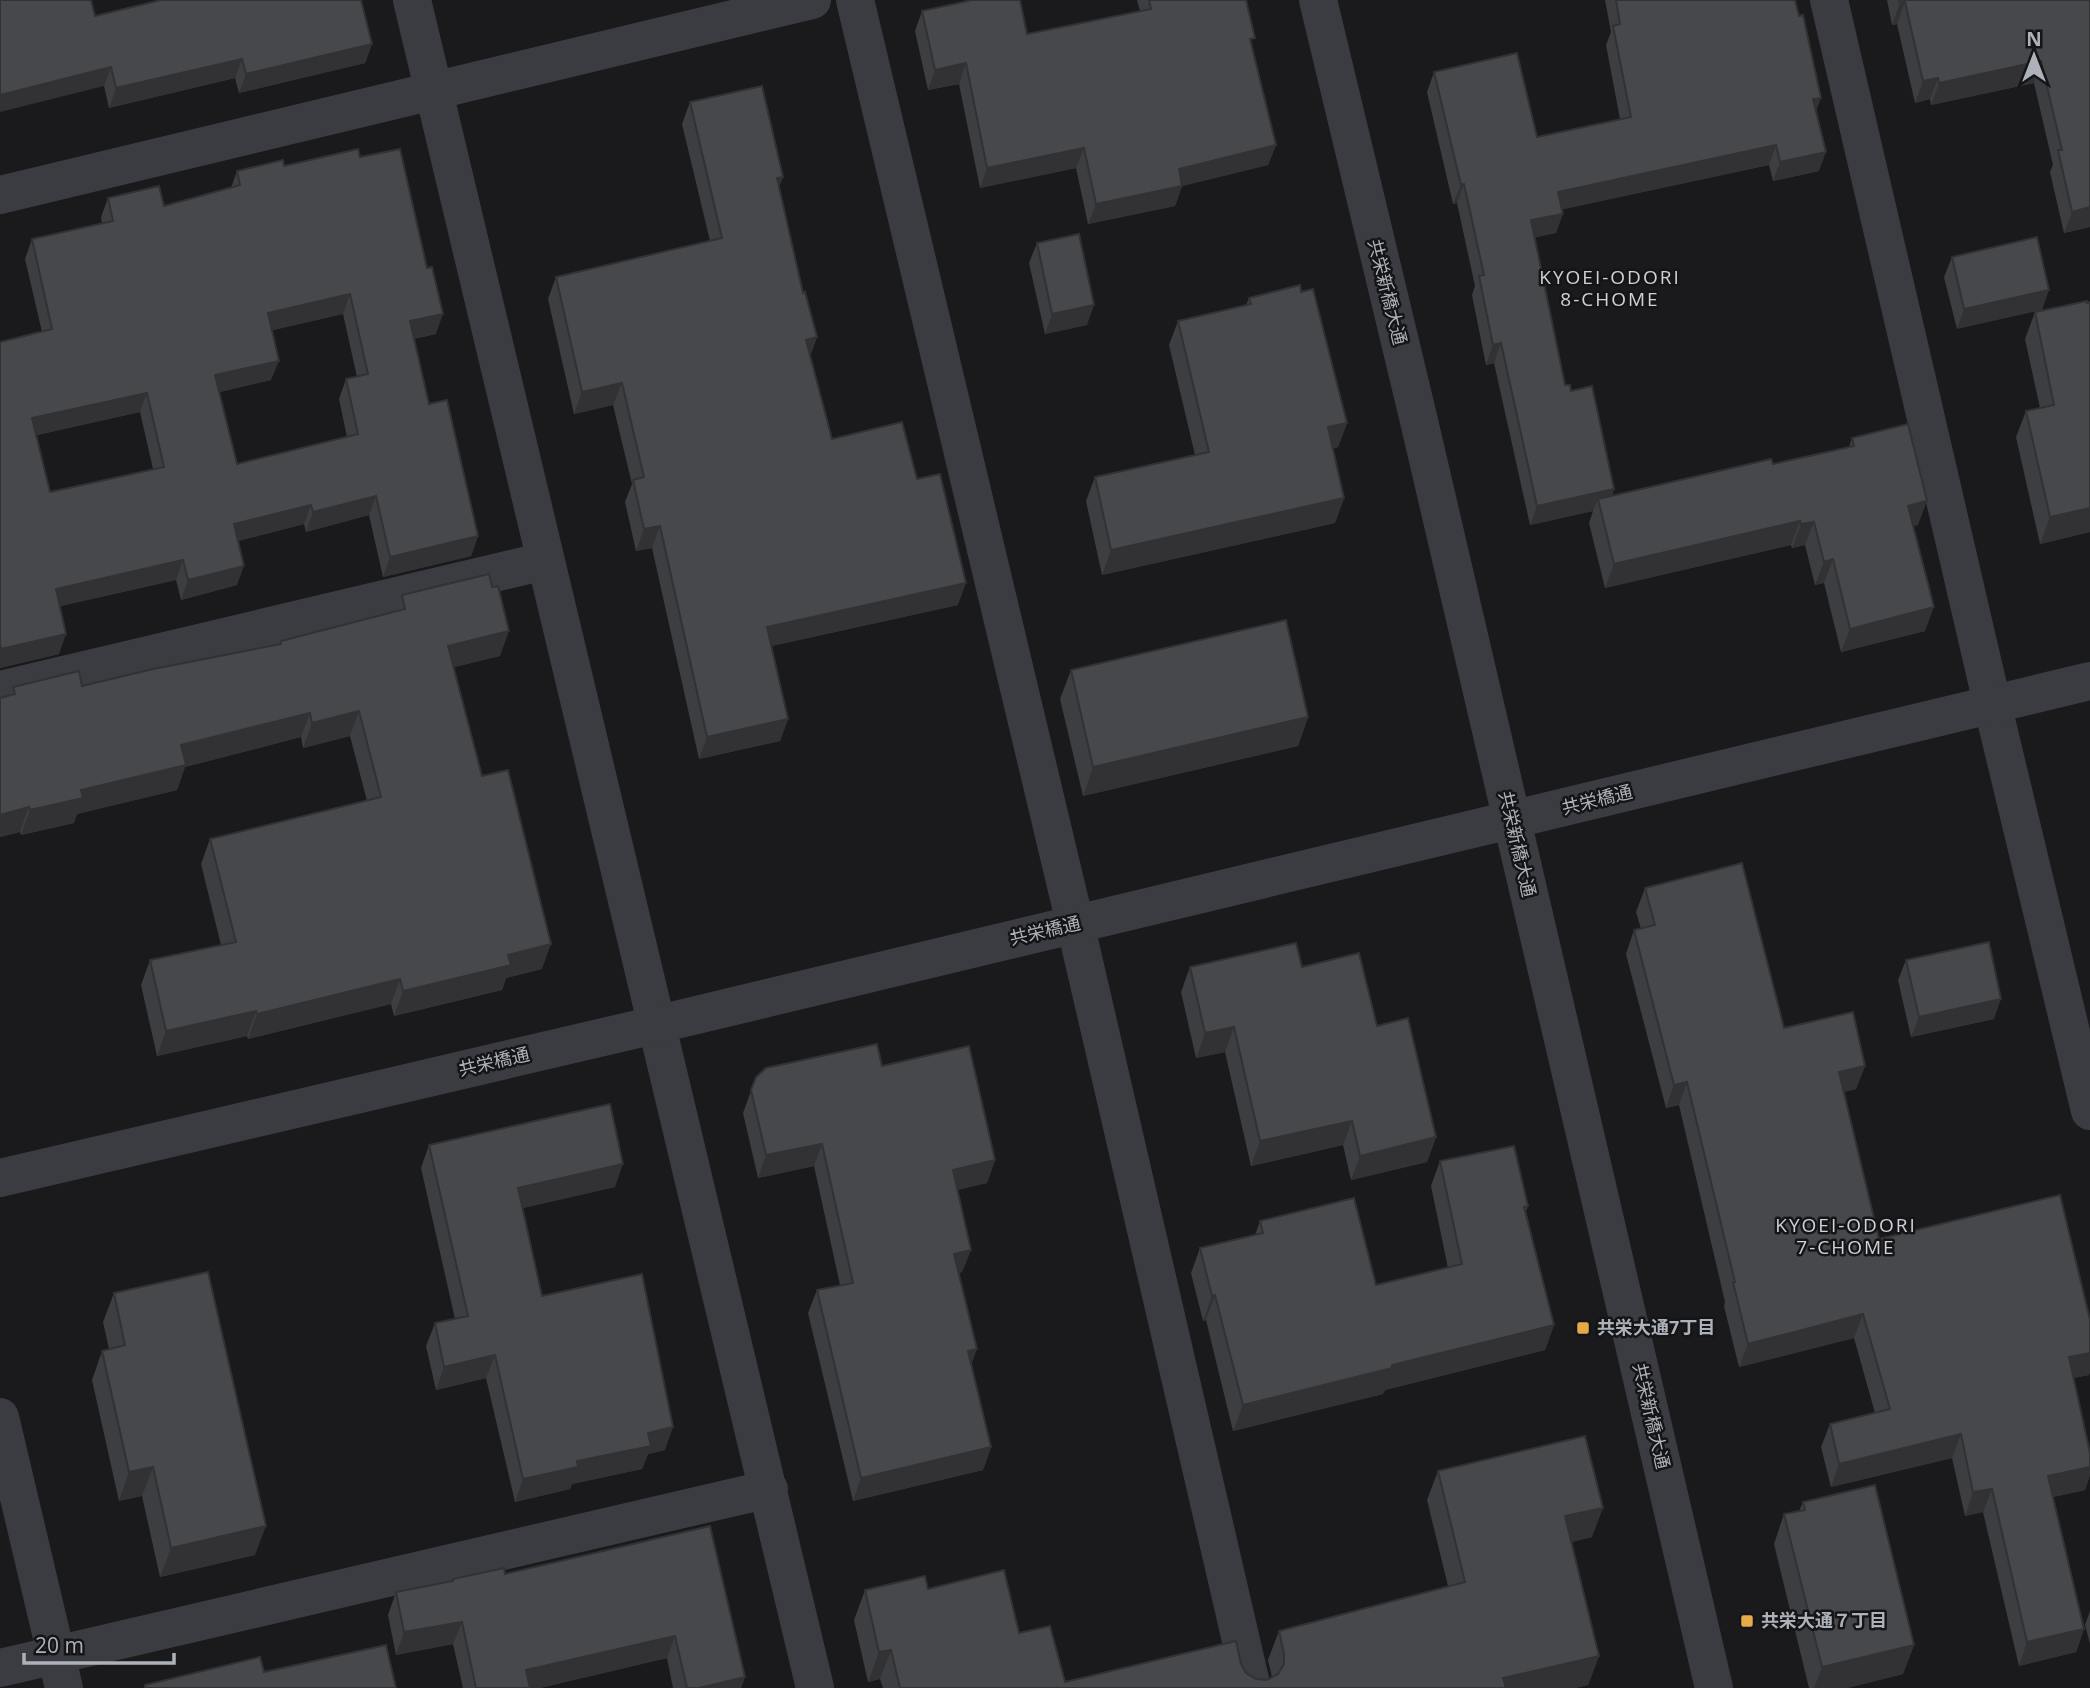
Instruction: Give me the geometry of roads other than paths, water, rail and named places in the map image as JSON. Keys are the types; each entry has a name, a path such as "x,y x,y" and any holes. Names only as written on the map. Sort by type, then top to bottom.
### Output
{"street":[{"path":"412,0 815,1688"},
{"path":"0,195 432,89 812,0"},
{"path":"855,0 1075,923 1252,1688"},
{"name":"共栄新橋大通","path":"1318,0 1714,1688"},
{"path":"1829,0 1992,704 2090,1111"},
{"path":"0,690 545,561"},
{"name":"共栄橋通","path":"0,1178 655,1025 2090,681"},
{"path":"0,1418 60,1671"},
{"path":"0,1668 60,1671 769,1489"}],"place":[{"name":"共栄大通7丁目","path":"1583,1328"},
{"name":"共栄大通７丁目","path":"1747,1621"}],"district":[{"name":"KYOEI-ODORI 8-CHOME","path":"1610,288"},
{"name":"KYOEI-ODORI 7-CHOME","path":"1846,1236"}]}
